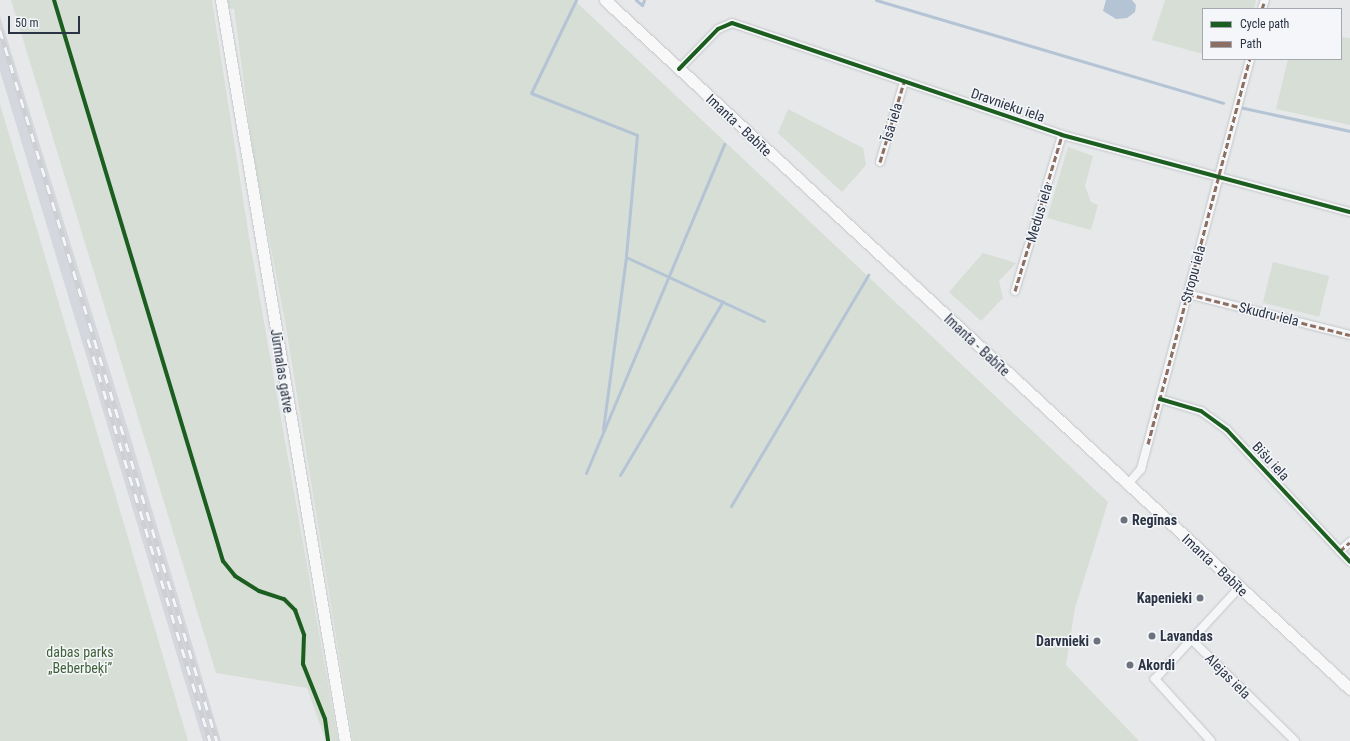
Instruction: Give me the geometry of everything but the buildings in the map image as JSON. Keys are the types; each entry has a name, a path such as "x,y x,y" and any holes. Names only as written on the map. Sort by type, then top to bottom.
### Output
{"main road":[{"name":"Jūrmalas gatve","path":"221,0 345,741"},
{"name":"Imanta - Babīte","path":"605,0 1350,689"}],"street":[{"name":"Dravnieku iela","path":"679,69 718,29 732,24 1062,135 1218,178 1350,212"},
{"name":"Stropu iela","path":"1128,484 1141,469 1250,60"},
{"name":"Īsā iela","path":"880,162 904,82"},
{"name":"Medus iela","path":"1015,291 1062,135"},
{"name":"Skudru iela","path":"1188,294 1350,335"},
{"name":"Bišu iela","path":"1160,399 1202,411 1227,430 1350,562"},
{"path":"1340,551 1350,542"},
{"path":"1211,741 1155,679 1240,587"},
{"name":"Alejas iela","path":"1192,640 1295,741"}],"shaded area":[{"path":"0,16 131,439 221,741 203,741 0,71"}],"green space":[{"path":"11,0 212,0 249,237 338,741 326,741 307,688 216,673"},
{"path":"226,0 574,0 1108,502 1075,608 1066,665 1139,741 353,741 286,327 254,158 234,9 227,8"},
{"path":"1165,0 1256,0 1254,8 1202,8 1202,54 1152,40"},
{"path":"1342,37 1350,38 1350,125 1276,109 1288,60 1342,60"},
{"name":"dabas parks „Beberbeķi”","path":"0,104 188,741 0,741"},
{"path":"788,109 863,148 866,165 842,192 778,133"},
{"path":"1068,147 1093,156 1085,186 1091,202 1098,205 1091,230 1047,218"},
{"path":"983,253 1016,263 999,281 1003,298 981,321 949,292"},
{"path":"1273,262 1329,276 1319,317 1263,303"}],"water":[{"path":"1106,0 1132,0 1136,5 1135,12 1127,18 1116,19 1103,11"}],"waterway":[{"path":"576,0 531,93 637,135 626,257 603,429"},
{"path":"636,0 642,5 644,0"},
{"path":"876,0 1223,103"},
{"path":"1239,107 1350,131"},
{"path":"586,473 724,144"},
{"path":"626,257 764,321"},
{"path":"731,506 868,275"},
{"path":"620,475 723,301"}],"railway":[{"path":"0,30 217,741"},
{"path":"88,339 210,741"}],"marked path":[{"path":"1262,8 1265,0"},
{"path":"1148,444 1250,60"},
{"path":"880,162 904,82"},
{"path":"1015,291 1062,135"},
{"path":"1188,294 1350,335"},
{"path":"1340,551 1350,542"}],"cycle path":[{"path":"54,0 223,561 235,576 259,591 284,599 295,610 304,635 303,664 325,719 328,741"},
{"path":"679,69 718,29 732,23 1062,135 1350,212"},
{"path":"1160,399 1201,411 1227,430 1350,562"}],"place":[{"name":"Regīnas","path":"1124,520"},
{"name":"Kapenieki","path":"1200,598"},
{"name":"Lavandas","path":"1152,636"},
{"name":"Darvnieki","path":"1097,641"},
{"name":"Akordi","path":"1130,665"}]}
